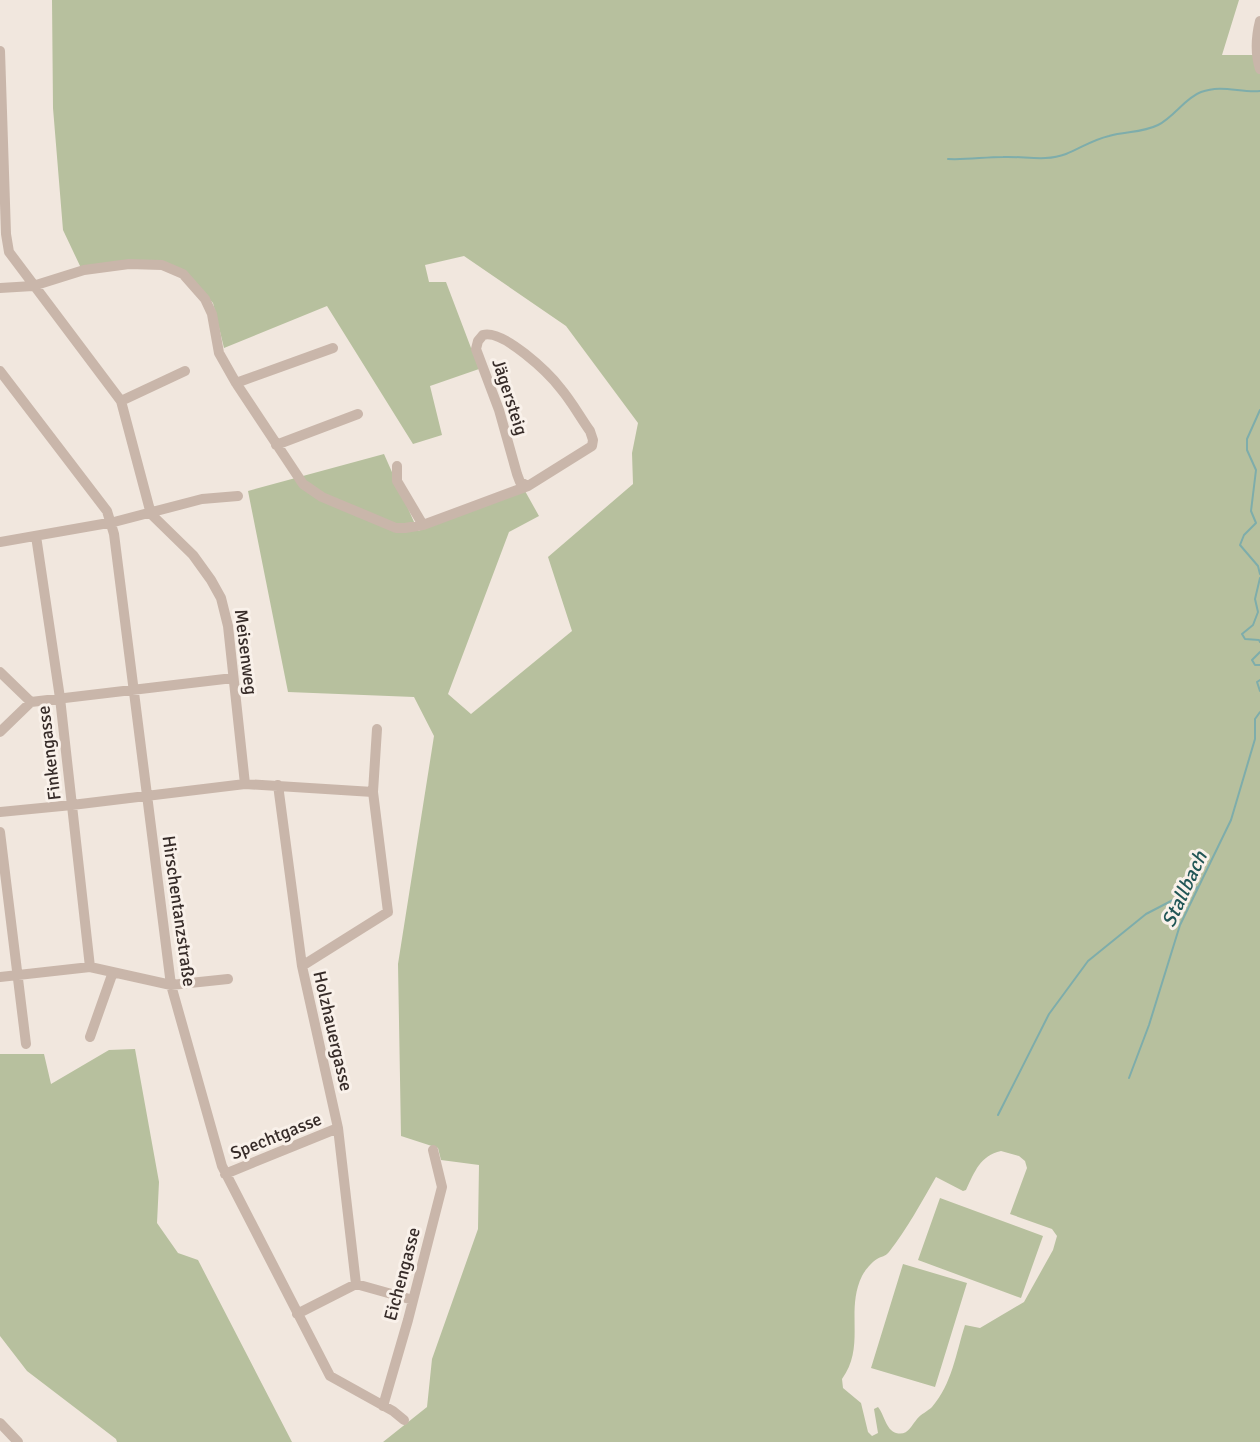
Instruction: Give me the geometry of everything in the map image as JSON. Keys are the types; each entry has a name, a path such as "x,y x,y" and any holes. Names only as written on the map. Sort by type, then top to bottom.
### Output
{"street":[{"path":"1260,21 1257,42 1260,69"},
{"path":"0,51 7,244 11,256 121,401 151,514"},
{"path":"0,288 33,285 84,270 129,264 162,265 183,274 205,299 212,315 219,352 236,383 303,484 322,497 396,528 423,525 528,486"},
{"name":"Jägersteig","path":"483,335 494,335 514,346 560,387 590,431 592,446 528,486 520,482 499,410 477,353 478,341 483,335"},
{"path":"236,383 333,348"},
{"name":"Hirschentanzstraße","path":"0,371 106,511 111,523 171,985 225,1174 330,1376 397,1413 404,1420"},
{"path":"121,401 185,371"},
{"path":"276,445 358,414"},
{"path":"397,466 397,481 423,525"},
{"path":"0,542 111,523 202,499 238,496"},
{"name":"Meisenweg","path":"151,514 193,555 218,591 224,606 244,784"},
{"name":"Finkengasse","path":"36,536 60,698 90,967"},
{"path":"0,672 31,702"},
{"path":"0,732 31,702 232,678"},
{"path":"302,966 388,912 373,792 377,729"},
{"path":"0,812 244,784 373,792"},
{"name":"Holzhauergasse","path":"278,785 302,966 338,1128 356,1284"},
{"path":"0,832 26,1044"},
{"path":"0,977 90,967 171,985 228,979"},
{"path":"90,1037 113,972"},
{"name":"Spechtgasse","path":"225,1174 338,1128"},
{"name":"Eichengasse","path":"383,1406 442,1186 434,1150"},
{"path":"297,1314 356,1284 413,1300"},
{"path":"0,1423 18,1442"}],"green space":[{"path":"52,0 1239,0 1222,55 1260,55 1260,1442 383,1442 427,1407 432,1359 478,1229 479,1165 441,1160 438,1148 401,1136 398,964 434,736 414,697 288,692 248,491 384,454 418,531 525,491 539,516 509,532 448,694 471,714 572,631 548,557 633,484 632,453 638,423 566,326 464,256 425,265 429,282 446,282 479,369 430,386 442,435 413,444 327,306 224,348 213,303 185,273 166,264 81,268 63,230 53,108","holes":["1001,1151 1019,1156 1025,1161 1027,1168 1010,1214 1052,1229 1057,1236 1053,1250 1024,1302 980,1328 965,1325 949,1378 932,1407 919,1417 909,1430 900,1434 890,1429 878,1407 874,1409 878,1433 872,1436 868,1432 861,1403 843,1388 842,1379 853,1354 855,1302 862,1276 871,1264 888,1254 914,1216 936,1177 963,1191 966,1190 979,1165 994,1153"]},
{"path":"135,1049 159,1182 157,1223 178,1253 198,1260 292,1442 117,1442 27,1371 0,1336 0,1054 44,1054 51,1084 109,1050"},
{"path":"940,1198 1043,1236 1021,1298 918,1260"},
{"path":"903,1264 967,1283 935,1387 871,1368"}],"waterway":[{"path":"948,159 1058,156 1115,134 1158,125 1201,92 1216,89 1260,91"},
{"name":"Stallbach","path":"1260,410 1247,439 1247,450 1256,470 1251,511 1256,523 1244,535 1240,545 1258,566 1260,574"},
{"name":"Stallbach","path":"1260,578 1255,599 1258,612 1253,625 1242,634 1245,639 1260,642"},
{"name":"Stallbach","path":"1260,652 1252,660 1255,665 1260,665"},
{"name":"Stallbach","path":"1260,680 1257,682 1260,691"},
{"name":"Stallbach","path":"1129,1078 1149,1025 1180,925 1231,820 1255,739 1255,719 1260,712"},
{"path":"998,1115 1049,1014 1088,961 1146,914 1198,887"}]}
